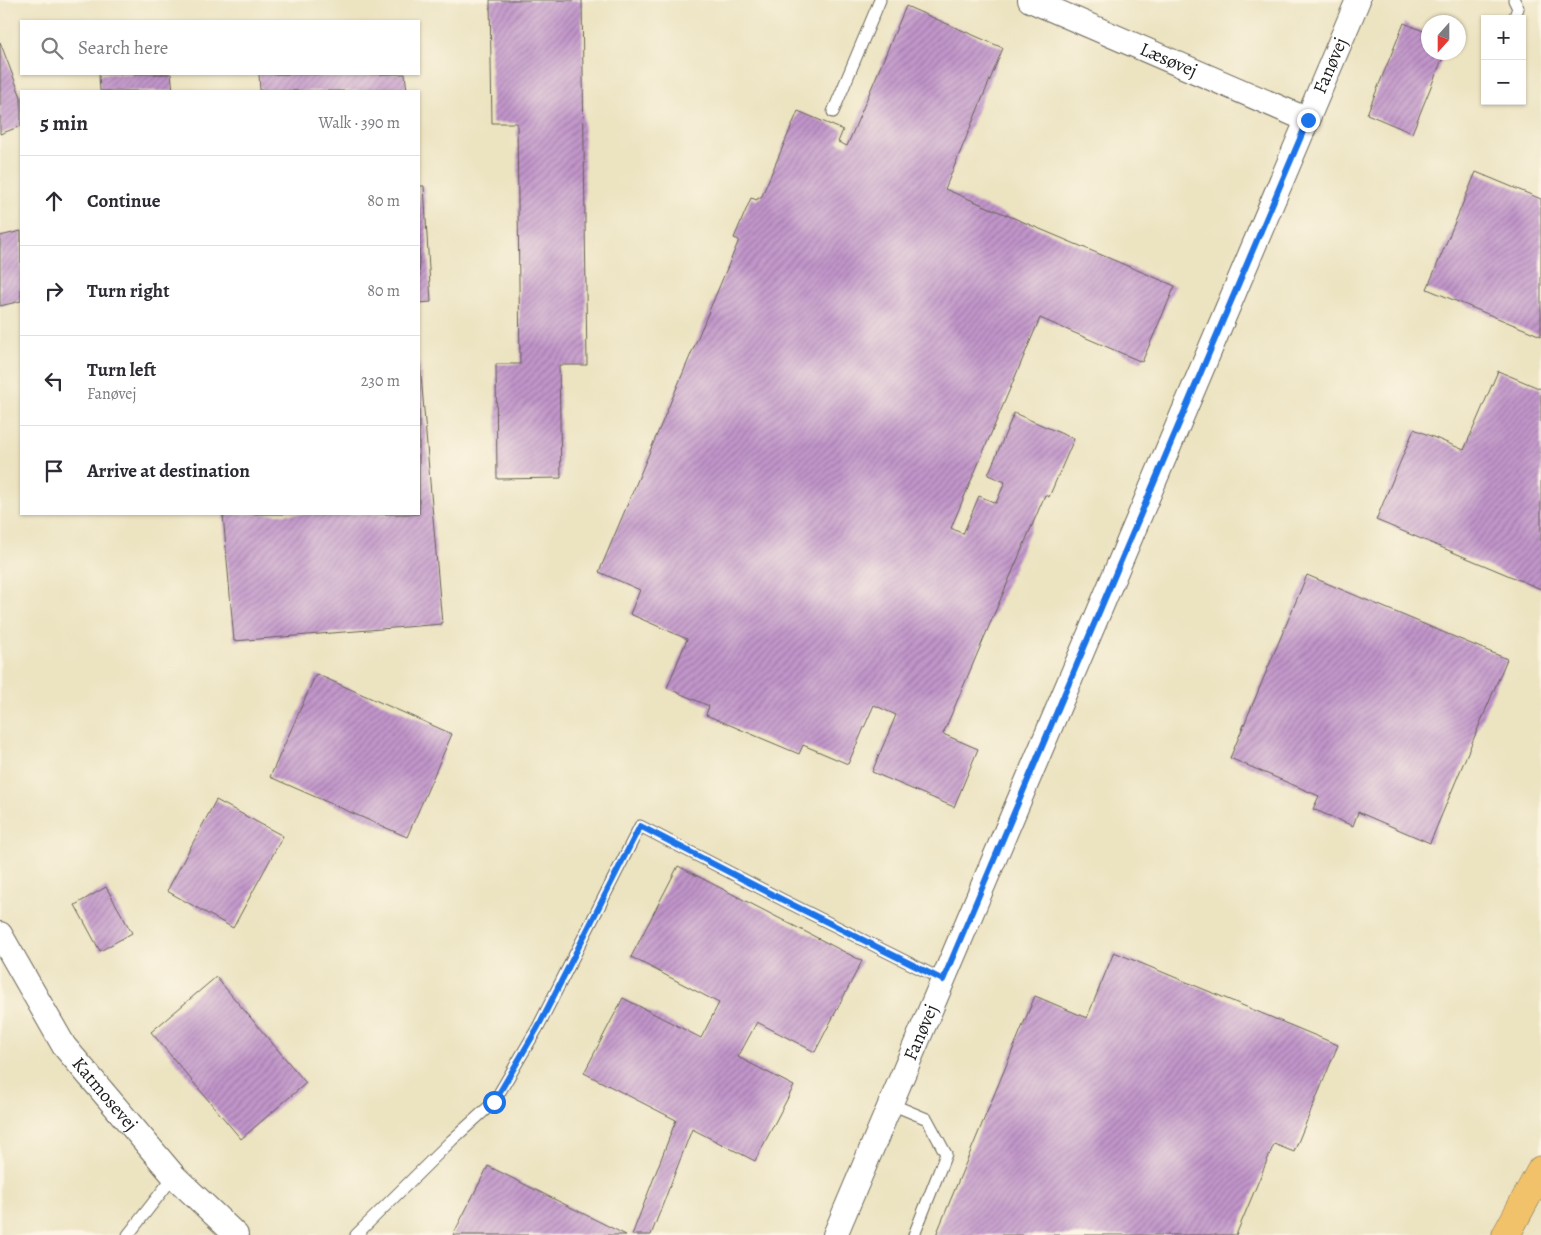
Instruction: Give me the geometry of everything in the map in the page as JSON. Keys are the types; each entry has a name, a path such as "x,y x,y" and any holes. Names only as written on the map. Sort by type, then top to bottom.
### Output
{"main road":[{"path":"1506,1235 1541,1170"}],"street":[{"name":"Læsøvej","path":"1030,0 1308,120"},
{"name":"Fanøvej","path":"835,1235 1358,0"},
{"name":"Katmosevej","path":"0,934 64,1046 174,1176 236,1235"}],"lane":[{"path":"833,112 880,0"},
{"path":"1514,0 1518,8 1515,15"},
{"path":"356,1235 452,1140 494,1102 538,1027 640,826 943,980"},
{"path":"891,1104 927,1119 946,1154 914,1235"},
{"path":"128,1235 174,1176"}],"building":[{"path":"490,0 582,0 587,365 559,365 561,478 497,479 496,364 520,364 517,123 492,123"},
{"path":"906,6 1003,48 945,189 1175,286 1142,362 1040,318 951,528 963,534 979,496 996,503 1005,482 988,475 1014,413 1074,439 1049,497 1045,495 943,734 978,749 954,807 872,772 896,715 874,705 848,764 803,745 799,754 706,715 709,706 667,688 687,639 630,614 640,590 599,572 739,240 734,238 751,198 757,200 761,198 798,111 843,130 838,142 847,146"},
{"path":"1404,23 1421,30 1421,60 1442,60 1412,133 1367,114"},
{"path":"0,42 20,94 20,126 0,134"},
{"path":"99,75 171,75 173,90 100,90"},
{"path":"259,75 405,75 407,90 260,90"},
{"path":"1476,172 1541,199 1541,336 1427,289"},
{"path":"420,186 424,186 431,302 420,303"},
{"path":"20,231 20,301 0,306 0,236"},
{"path":"420,363 442,624 234,641 223,515 420,515"},
{"path":"1498,371 1541,389 1541,589 1376,520 1414,429 1464,450"},
{"path":"1307,575 1507,659 1430,843 1358,812 1353,826 1313,809 1319,796 1230,758"},
{"path":"316,674 452,734 407,837 270,777"},
{"path":"216,800 283,836 233,928 167,891"},
{"path":"678,866 862,961 815,1052 757,1022 738,1057 794,1086 755,1161 692,1129 651,1235 632,1235 676,1120 584,1073 623,998 701,1038 719,1003 631,957"},
{"path":"106,887 132,933 100,951 75,905"},
{"path":"1114,952 1338,1045 1294,1152 1274,1144 1236,1235 936,1235 1035,996 1087,1018"},
{"path":"216,977 306,1083 241,1139 151,1032"},
{"path":"488,1166 626,1235 453,1235"}],"route":[{"path":"494,1102 538,1027 640,826 943,980 1308,120"}]}
